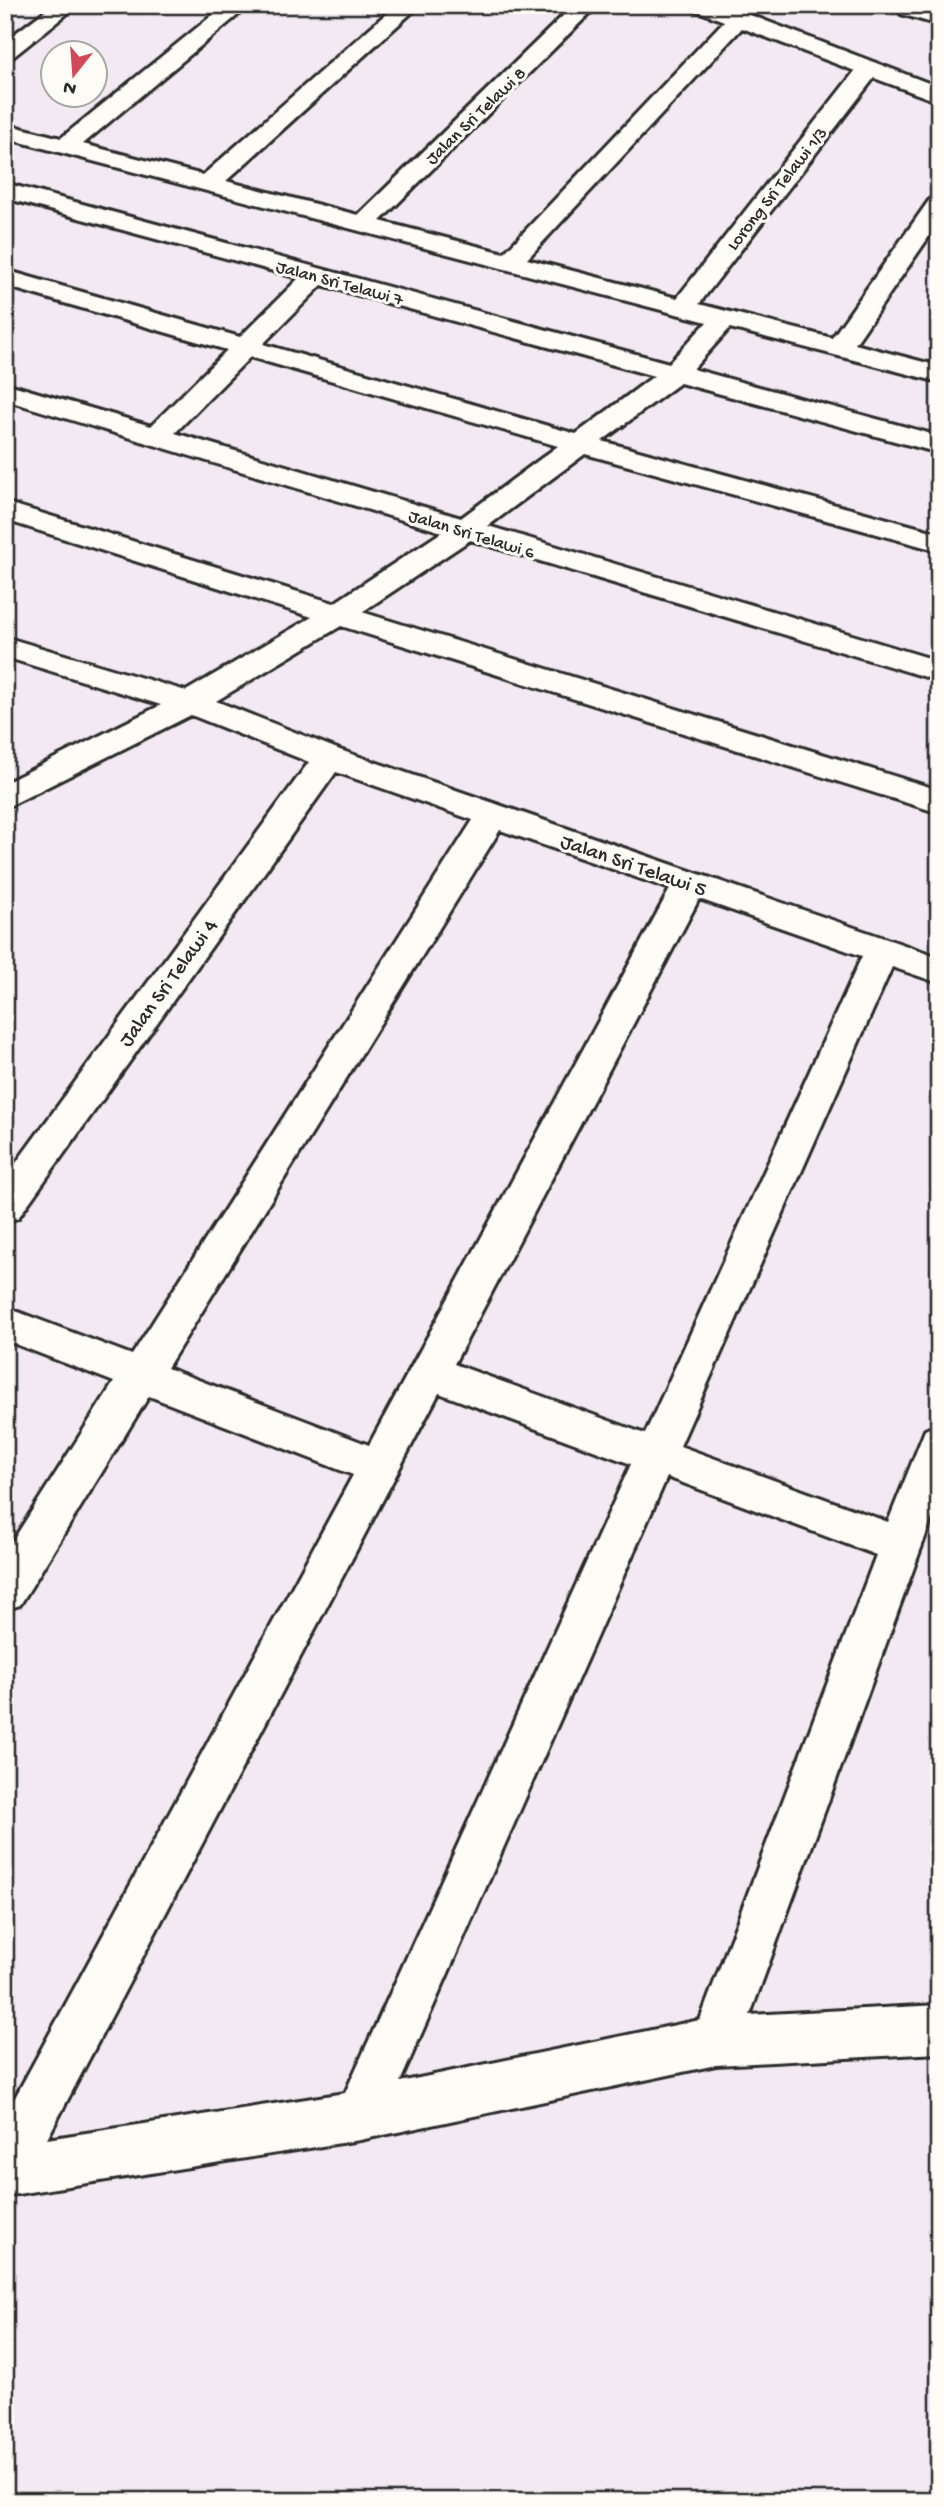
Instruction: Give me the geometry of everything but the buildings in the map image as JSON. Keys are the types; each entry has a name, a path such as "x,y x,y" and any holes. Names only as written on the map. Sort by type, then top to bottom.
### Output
{"street":[{"path":"5,52 67,5"},
{"path":"65,147 239,5"},
{"path":"208,184 409,5"},
{"name":"Jalan Sri Telawi 8","path":"363,224 587,5"},
{"path":"703,5 939,95"},
{"path":"911,5 909,9 939,18"},
{"path":"510,262 738,19"},
{"name":"Lorong Sri Telawi 1/3","path":"682,307 869,69"},
{"path":"5,131 939,374"},
{"name":"Jalan Sri Telawi 7","path":"6,191 939,445"},
{"path":"839,348 939,204"},
{"path":"155,437 317,275"},
{"path":"5,278 577,443 939,542"},
{"path":"7,795 190,703 339,614 463,531 577,443 675,373 724,319"},
{"name":"Jalan Sri Telawi 6","path":"5,391 463,531 939,671"},
{"path":"5,511 939,802"},
{"name":"Jalan Sri Telawi 5","path":"5,647 190,703 329,758 939,970"},
{"name":"Jalan Sri Telawi 4","path":"5,1207 329,758"},
{"path":"5,1591 493,815"},
{"path":"5,2169 690,884"},
{"path":"360,2115 882,950"},
{"path":"5,1323 139,1377 379,1467"},
{"path":"429,1372 899,1545"},
{"path":"716,2040 939,1441"},
{"path":"5,2169 360,2115 716,2040 939,2029"}]}
